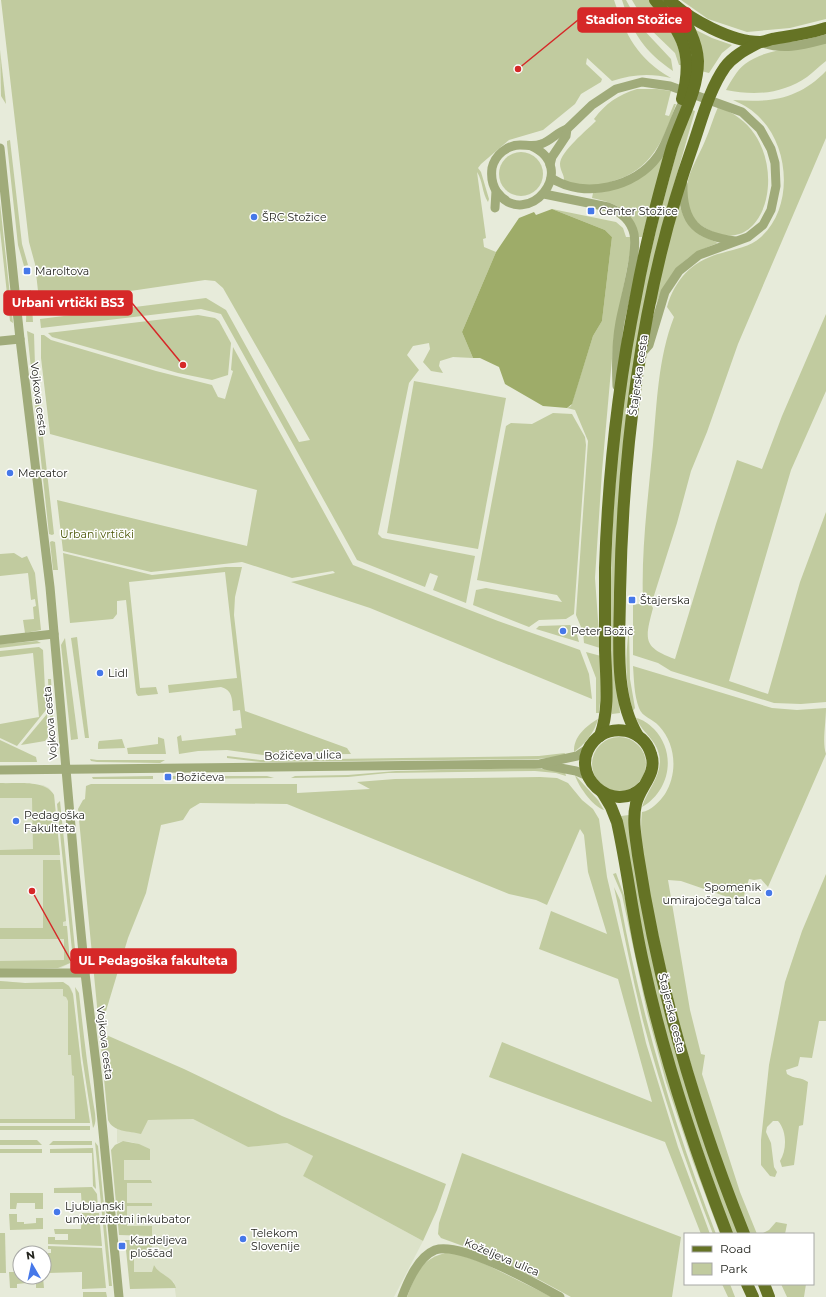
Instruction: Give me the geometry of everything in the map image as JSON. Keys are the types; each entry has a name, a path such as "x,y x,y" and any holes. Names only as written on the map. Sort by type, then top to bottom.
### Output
{"main road":[{"name":"Štajerska cesta","path":"655,0 672,20 682,37 692,68"},
{"name":"Štajerska cesta","path":"600,736 605,716 606,697 606,539 618,403 627,342 642,263 684,107 692,68 697,54 688,26 672,3"},
{"path":"672,3 688,16 721,33 760,42 826,28"},
{"name":"Štajerska cesta","path":"638,736 627,715 623,694 620,605 625,482 641,354 670,212 704,113 719,76 734,57 760,42"},
{"name":"Štajerska cesta","path":"589,748 600,736 609,731 629,731 638,736 648,746 653,760 651,774 644,786 636,806 636,831 642,880 658,958 677,1036 694,1093 744,1233"},
{"path":"588,776 586,762 589,748"},
{"name":"Štajerska cesta","path":"588,776 594,785 602,792 611,807 617,822 643,963 664,1047 696,1149 727,1233"},
{"path":"602,792 612,796 622,797 633,794 644,786"},
{"path":"747,1285 753,1297"},
{"path":"764,1285 770,1297"}],"street":[{"path":"760,42 778,47 790,47 826,39"},
{"path":"495,208 496,191 491,174 498,155 510,147 518,145 531,146 546,143 560,131 567,129 592,104 604,96 628,85 642,82 670,86 742,112 755,123 771,149 775,163 776,186 771,210 763,225 754,233 699,255 679,271 665,292 649,345 641,354"},
{"path":"551,178 564,186 591,190 621,183 636,174 658,156 684,107"},
{"path":"496,191 505,199 517,204 527,204 544,194 551,178 550,166 552,157 566,136 567,129"},
{"path":"531,146 542,153 550,166"},
{"name":"Vojkova cesta","path":"0,148 20,339 54,634 85,972 99,1087 119,1297"},
{"path":"683,172 683,204 690,220 705,234 716,238 736,241"},
{"path":"544,194 591,202 616,210 626,217 634,233 635,246 617,347 616,362 618,403"},
{"path":"0,341 20,339"},
{"path":"0,640 54,634"},
{"name":"Božičeva ulica","path":"0,770 540,764 577,756 589,748"},
{"name":"Božičeva ulica","path":"540,764 576,771 588,776"},
{"path":"0,973 85,972"},
{"name":"Koželjeva ulica","path":"402,1297 417,1266 425,1256 433,1251 447,1248 470,1254 517,1274 560,1297"}],"shaded area":[{"path":"0,783 43,785 49,788 54,795 70,963 61,968 0,969"},
{"path":"0,981 25,983 63,982 71,988 90,1123 0,1123"},
{"path":"193,1119 248,1147 287,1143 313,1156 303,1176 423,1241 394,1297 176,1297 174,1282 160,1273 154,1265 153,1272 134,1272 134,1252 152,1251 152,1226 127,1226 127,1206 152,1206 152,1203 127,1204 127,1183 151,1183 152,1180 124,1181 123,1160 150,1160 150,1149 132,1142 123,1141 117,1143 117,1129 125,1130 148,1120"}],"green space":[{"name":"ŠRC Stožice","path":"1,0 614,0 623,25 634,45 649,62 671,78 656,75 642,75 612,81 587,58 586,64 602,79 601,82 581,94 575,104 543,130 509,140 481,164 478,168 481,172 489,199 488,202 477,172 486,238 483,239 484,247 496,252 462,332 473,358 453,357 440,361 439,366 443,373 431,371 423,362 430,349 429,343 413,346 407,355 419,370 409,383 378,534 382,538 475,556 466,603 433,590 438,576 430,573 425,587 357,560 221,314 201,309 41,328 40,319 206,298 226,310 299,442 310,440 223,288 215,281 205,280 41,303 39,300 35,264 29,242"},
{"path":"622,0 626,0 641,27 671,59 673,71 654,56 641,41 635,32"},
{"path":"632,0 651,0 675,38 681,65 679,65 675,53 648,27"},
{"path":"681,0 826,0 826,19 790,28 747,32 708,19"},
{"path":"694,29 712,38 732,45 722,53 709,73 701,71"},
{"path":"826,42 826,61 798,83 778,90 758,93 726,90 739,69 754,58 773,51"},
{"path":"0,50 6,104 1,96"},
{"path":"826,71 826,138 738,344 707,432 691,471 677,523 651,605 653,608 648,627 648,635 651,646 664,655 675,659 737,460 762,469 782,416 826,314 826,391 791,470 729,681 768,694 800,582 826,512 826,702 801,704 774,703 671,671 658,663 633,655 633,605 643,603 644,544 657,397 661,364 674,317 667,307 670,297 680,279 702,260 737,249 761,237 771,225 779,211 783,195 784,178 782,162 778,146 771,131 755,113 733,100 760,101 784,97 805,88"},
{"path":"637,89 671,91 665,115 669,116 674,104 676,104 667,129 655,152 637,170 626,176 604,184 591,186 564,182 560,164 564,153 596,121 594,119 603,108 618,97"},
{"path":"718,107 737,116 756,136 765,157 768,181 765,203 757,221 743,233 724,235 702,226 691,214 687,203 688,180 694,163 703,147"},
{"path":"689,109 695,111 663,223 643,315 616,671 620,713 612,714 611,595 613,516 619,437 624,397 629,360 651,252"},
{"path":"10,140 22,244 28,265 24,266 18,245 7,144 7,141"},
{"path":"521,152 533,156 539,162 543,174 539,186 533,192 521,196 509,192 503,186 499,174 503,162 509,156"},
{"path":"666,153 642,237 639,237 630,220 622,210 610,203 592,198 593,193 615,189 641,173"},
{"path":"0,203 13,323 10,321 0,230"},
{"path":"679,204 684,217 700,235 718,243 696,253 687,259 673,273 661,292 656,304 654,304 663,262"},
{"path":"552,209 616,222 623,228 626,237 631,237 630,253 614,336 602,471 595,578 600,648 584,643 583,632 576,615 588,441 575,410 567,408 571,406 593,336 602,321 612,237 605,230"},
{"path":"552,209 605,230 612,237 602,321 593,336 572,404 567,408 543,406 505,384 499,367 480,358 473,358 462,332 496,252 519,218 534,212 536,215"},
{"path":"31,290 33,322 26,322 27,291"},
{"path":"198,315 215,318 219,321 231,343 228,375 212,380 178,373 52,337 48,333"},
{"path":"27,331 34,334 35,366 54,534 52,535 49,534"},
{"name":"Urbani vrtički","path":"41,335 44,335 51,340 156,371 212,385 218,397 225,399 233,371 231,370 233,347 353,565 498,621 580,650 589,674 592,699 370,608 291,582 335,573 333,571 292,578 242,562 151,572 63,551 57,500 247,546 257,490 50,434 41,358"},
{"path":"414,381 506,398 478,549 387,533"},
{"path":"553,413 572,414 585,437 586,445 574,614 566,619 539,620 529,627 473,605 476,590 486,588 562,602 557,595 477,580 506,426 511,423 532,424"},
{"path":"50,542 55,542 58,570 53,570"},
{"path":"14,553 22,558 27,556 35,573 41,630 25,633 23,620 34,619 33,607 36,606 35,599 31,600 28,573 0,576 0,554"},
{"path":"63,553 152,575 226,567 242,567 235,597 234,615 245,711 347,748 351,754 263,755 227,750 198,751 179,754 177,737 181,735 182,741 236,735 235,729 242,728 240,710 233,711 230,693 225,688 221,687 169,693 168,685 237,678 225,572 129,582 140,688 156,687 158,694 138,696 136,693 126,600 117,601 117,614 113,619 70,623"},
{"path":"570,625 576,631 579,642 536,629 539,626"},
{"path":"629,629 630,679 635,708 633,711 628,690 626,670"},
{"path":"77,637 89,738 85,738 71,638"},
{"path":"65,638 78,739 71,740 61,645"},
{"path":"37,641 41,643 0,648 0,644"},
{"path":"39,647 43,650 46,710 17,746 0,738 0,724 39,717 33,653 0,657 0,651"},
{"path":"586,652 601,656 601,692 599,713 596,713 596,678"},
{"path":"633,666 772,708 797,710 826,708 824,738 826,754 768,887 761,879 749,879 742,902 681,881 668,880 690,1010 701,1054 705,1055 702,1074 740,1192 757,1233 749,1233 707,1118 673,1000 649,894 641,839 642,812 652,808 665,794 672,777 673,759 672,750 665,733 657,724 640,711 635,692"},
{"path":"48,679 51,679 54,740 51,738"},
{"path":"47,714 48,737 45,741 21,745"},
{"path":"636,718 650,725 654,729 666,749 668,760 664,782 659,791 642,807 657,776 660,760 654,743"},
{"path":"598,719 597,724 589,738 574,752 574,747 581,732"},
{"path":"158,737 164,739 166,754 128,754 127,748 158,744"},
{"path":"619,737 629,739 638,745 644,754 646,764 644,774 638,783 629,789 619,791 609,789 600,783 594,774 592,764 594,754 600,745 609,739"},
{"path":"122,739 125,748 98,749 99,741"},
{"path":"0,740 36,757 37,762 0,762"},
{"path":"565,753 564,756 538,759 261,762 227,758 227,756 260,760 539,756"},
{"path":"90,759 165,760 160,763 97,762 91,761"},
{"path":"535,768 565,772 566,776 556,773 535,771 388,773 348,777 291,778 295,776 348,775 396,771"},
{"path":"575,775 598,800 604,810 595,805 586,796"},
{"path":"153,776 153,779 93,779 92,777"},
{"path":"171,776 267,776 274,778 171,779"},
{"path":"557,778 568,783 582,800 593,809 599,819 607,877 646,1043 678,1147 710,1233 701,1233 665,1142 489,1077 502,1042 652,1102 618,979 539,949 551,911 607,934 588,872 584,835 580,829 547,905 536,900 509,894 287,804 200,803 190,809 183,820 161,825 146,893 128,938 106,1011 101,1010 104,1034 184,1069 282,1116 446,1184 437,1210 423,1241 303,1176 313,1156 287,1143 248,1147 193,1119 148,1120 141,1134 117,1129 110,1124 108,1120 78,809 85,799 86,786 91,784 297,784 297,793 370,789 357,782 395,779"},
{"path":"0,783 30,783 37,784 50,790 54,795 60,855 0,855 0,850 33,849 32,798 0,798"},
{"path":"60,801 75,949 73,960 57,804"},
{"path":"629,815 642,906 739,1233 732,1233 682,1092 650,974 621,816"},
{"path":"43,860 60,860 66,921 63,922 63,926 67,926 70,963 58,968 0,969 0,961 64,960 64,939 0,939 0,928 43,928"},
{"path":"616,873 624,895 722,1233 720,1233 693,1162 666,1082 647,1012 622,895 613,874"},
{"path":"826,874 826,1021 819,1021 812,1058 800,1057 798,1066 786,1070 787,1074 790,1076 803,1079 808,1082 803,1125 799,1126 794,1165 782,1167 780,1161 785,1146 781,1125 778,1121 773,1121 767,1127 766,1132 771,1143 774,1167 777,1172 775,1177 770,1176 761,1165 761,1140 769,1065 785,982 802,931"},
{"path":"614,887 620,900 628,943 660,1069 686,1152 716,1233 713,1233 675,1128 658,1075 639,1004"},
{"path":"0,981 25,983 63,982 69,986 73,994 90,1123 0,1123 0,1119 75,1119 75,1115 74,1076 72,1075 71,1055 68,1055 68,1001 66,997 63,996 63,989 0,989"},
{"path":"75,987 79,993 95,1115 93,1128 82,1056"},
{"path":"0,1126 90,1126 90,1130 0,1130"},
{"path":"0,1140 37,1140 42,1145 0,1145"},
{"path":"53,1141 92,1141 92,1145 49,1145"},
{"path":"123,1141 139,1144 150,1149 150,1160 124,1160 124,1180 151,1180 152,1183 127,1183 127,1203 152,1203 152,1206 127,1206 127,1226 152,1226 152,1236 119,1235 111,1150 115,1145"},
{"path":"95,1142 98,1146 112,1286 109,1286"},
{"path":"93,1148 96,1189 93,1186 92,1153 50,1153 50,1149"},
{"path":"0,1149 42,1149 42,1153 0,1153"},
{"path":"462,1153 681,1237 672,1297 571,1297 536,1278 474,1250 441,1238 438,1234 439,1223"},
{"path":"92,1187 97,1194 98,1209 82,1209 81,1193 54,1193 54,1188"},
{"path":"10,1193 43,1193 43,1209 35,1209 35,1203 17,1203 16,1209 10,1209"},
{"path":"82,1213 99,1213 102,1246 48,1244 48,1237 55,1237 55,1240 68,1240 68,1234 55,1234 54,1229 81,1229"},
{"path":"9,1214 17,1214 17,1222 24,1222 24,1224 36,1223 36,1218 43,1218 43,1229 10,1230"},
{"path":"776,1222 787,1224 785,1233 763,1233 769,1230"},
{"path":"0,1233 5,1233 6,1273 0,1273"},
{"path":"125,1240 152,1240 152,1251 134,1252 134,1272 152,1272 154,1265 160,1272 172,1281 176,1288 130,1289"},
{"path":"52,1246 102,1248 106,1288 82,1289 82,1272 52,1273"},
{"path":"451,1252 481,1262 552,1297 407,1297 417,1273 427,1261 441,1254"},
{"path":"9,1272 12,1272 12,1285 17,1285 17,1288 10,1288"},
{"path":"36,1285 44,1285 44,1288 36,1288"},
{"path":"722,1285 730,1285 735,1297 728,1297"},
{"path":"781,1285 806,1285 804,1297 787,1297"},
{"path":"83,1292 106,1292 107,1297 83,1297"}],"place":[{"name":"Stadion Stožice","path":"518,69"},
{"name":"Center Stožice","path":"591,211"},
{"name":"ŠRC Stožice","path":"254,217"},
{"name":"Maroltova","path":"27,271"},
{"name":"Urbani vrtički BS3","path":"183,365"},
{"name":"Mercator","path":"10,473"},
{"name":"Štajerska","path":"632,600"},
{"name":"Peter Božič","path":"563,631"},
{"name":"Lidl","path":"100,673"},
{"name":"Božičeva","path":"168,777"},
{"name":"Pedagoška Fakulteta","path":"16,821"},
{"name":"UL Pedagoška fakulteta","path":"32,891"},
{"name":"Spomenik umirajočega talca","path":"769,893"},
{"name":"Ljubljanski univerzitetni inkubator","path":"57,1212"},
{"name":"Telekom Slovenije","path":"243,1239"},
{"name":"Kardeljeva ploščad","path":"122,1246"}]}
